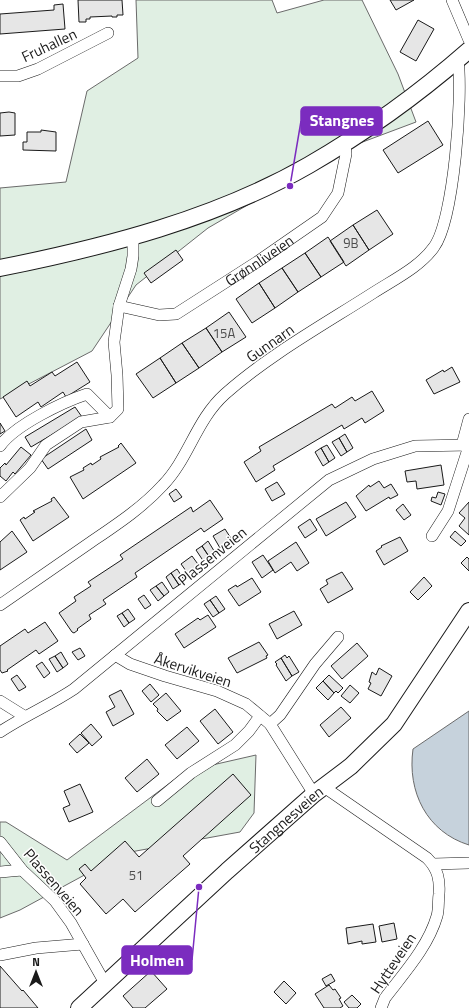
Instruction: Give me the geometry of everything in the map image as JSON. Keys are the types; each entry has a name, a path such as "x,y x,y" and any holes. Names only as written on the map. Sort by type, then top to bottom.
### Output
{"main road":[{"path":"0,268 133,236 228,204 308,166 345,143 401,105 463,55"},
{"name":"Stangnesveien","path":"79,1008 106,985 227,871 319,791 351,766 394,724 469,611"}],"street":[{"path":"452,0 469,40"},
{"name":"Fruhallen","path":"0,76 18,76 38,69 108,33"},
{"name":"Gunnarn","path":"0,605 120,522 162,487 182,460 203,420 225,394 296,342 412,267 434,248 444,226 452,184 463,55"},
{"name":"Grønnliveien","path":"119,306 159,315 176,314 257,262 322,217 338,194 346,154 345,143"},
{"path":"0,497 30,468 46,445 81,422 110,418 118,409 114,342 119,306 131,269 133,256 133,236"},
{"path":"0,446 6,437 47,412 88,394 110,418"},
{"path":"432,536 448,511 467,445 469,419"},
{"name":"Plassenveien","path":"0,732 24,716 74,689 329,480 373,460 414,446 467,445"},
{"path":"270,724 280,715 315,664 338,637"},
{"name":"Åkervikveien","path":"115,655 130,664 217,691 246,704 270,724 319,791"},
{"path":"0,701 24,716"},
{"path":"156,801 191,773 235,745 249,731 260,716"},
{"path":"319,791 433,864 469,863"},
{"name":"Plassenveien","path":"0,842 22,870 55,901 71,923 106,985"},
{"name":"Hytteveien","path":"381,1008 385,998 425,944 437,915 439,884 433,864"},
{"path":"0,872 22,870"},
{"path":"0,955 36,948 83,944"}],"green space":[{"path":"136,0 272,0 277,13 324,0 362,0 398,74 416,122 344,149 208,228 136,285 92,351 0,399 0,188 66,182 87,91 138,58"},
{"path":"256,755 254,813 240,832 125,853 20,910 0,918 0,822 6,822 67,860 186,771"}],"shaded area":[{"path":"469,711 469,845 454,839 442,831 431,820 417,795 413,780 412,765 413,749"}],"building":[{"path":"78,0 122,0 123,15 117,15 117,17 90,17 90,19 86,19 86,22 79,22"},
{"path":"390,0 414,0 396,10"},
{"path":"63,4 65,29 0,34 0,14 54,10 54,5"},
{"path":"418,20 434,29 416,61 400,52"},
{"path":"0,113 15,113 15,135 0,136"},
{"path":"428,121 443,145 398,173 383,150"},
{"path":"41,130 56,132 56,151 23,150 23,142 27,142 27,132 41,132"},
{"path":"377,210 393,234 369,250 353,225"},
{"path":"353,225 369,250 346,266 330,241"},
{"path":"328,237 344,262 321,277 305,253"},
{"path":"176,250 183,260 151,283 144,273"},
{"path":"305,253 321,277 298,292 282,268"},
{"path":"282,268 298,292 275,308 259,283"},
{"path":"259,283 275,308 252,323 236,299"},
{"path":"229,312 246,337 222,352 206,328"},
{"path":"206,328 222,352 199,368 182,343"},
{"path":"182,343 199,368 176,383 160,358"},
{"path":"160,358 176,383 153,398 136,374"},
{"path":"77,362 90,382 66,397 63,392 41,407 38,402 16,417 3,397 27,381 30,386 52,372 55,376"},
{"path":"452,367 460,382 434,394 426,380 443,370 444,372"},
{"path":"372,391 384,411 365,423 362,418 344,429 342,425 273,466 275,470 256,482 244,462 261,451 259,447 332,404 335,408 352,397 355,401"},
{"path":"75,407 82,417 31,447 25,437"},
{"path":"0,423 5,431 0,434"},
{"path":"86,429 92,440 48,469 41,459"},
{"path":"345,434 353,448 347,452 339,438"},
{"path":"339,438 347,452 341,456 332,442"},
{"path":"121,443 136,463 83,499 70,477 84,470 83,468 91,463 92,465 101,459 100,457 119,447 118,446"},
{"path":"327,445 335,458 329,462 321,448"},
{"path":"21,447 31,455 15,474 13,472 6,481 0,476 0,468 5,463 6,465"},
{"path":"321,448 329,462 323,466 315,452"},
{"path":"441,465 444,485 417,489 416,481 407,482 405,471"},
{"path":"379,481 384,488 391,484 398,495 390,499 389,497 366,511 356,496 369,485 370,487"},
{"path":"277,482 285,494 272,501 265,489"},
{"path":"176,489 182,497 174,502 169,494"},
{"path":"438,492 445,494 441,505 431,501 432,497 436,498"},
{"path":"54,497 69,517 33,541 20,520 24,517 25,519 35,512 33,511 52,501 51,499"},
{"path":"210,500 223,519 204,532 201,528 135,573 137,577 103,600 106,604 89,615 91,619 74,633 72,632 59,613 76,601 74,597 91,586 88,582 123,559 120,555 191,507 193,512"},
{"path":"346,502 356,517 326,536 316,519"},
{"path":"469,502 469,535 459,526 465,518 459,513"},
{"path":"403,504 411,515 404,520 396,510"},
{"path":"310,519 317,530 305,538 298,527"},
{"path":"225,529 232,540 220,548 213,536"},
{"path":"12,531 27,552 0,570 0,542"},
{"path":"455,531 466,541 461,546 450,537"},
{"path":"400,537 408,551 384,565 376,551 382,547 381,546"},
{"path":"208,541 216,554 210,558 202,546"},
{"path":"296,542 309,563 297,571 291,562 275,573 268,561"},
{"path":"202,546 210,558 204,562 196,550"},
{"path":"263,555 273,570 262,578 252,562"},
{"path":"192,556 200,567 189,575 181,564"},
{"path":"467,557 469,559 469,571 461,563"},
{"path":"177,569 185,581 179,585 171,573"},
{"path":"342,572 353,589 328,603 320,589 328,584 326,580"},
{"path":"171,573 179,585 173,589 166,577"},
{"path":"424,577 432,586 418,600 410,592"},
{"path":"252,578 261,592 239,606 228,590 236,585 237,587"},
{"path":"162,582 169,592 164,596 156,586"},
{"path":"156,586 164,596 158,601 150,590"},
{"path":"144,595 151,605 145,609 138,599"},
{"path":"216,596 225,609 219,613 210,600"},
{"path":"210,600 219,613 213,617 204,604"},
{"path":"128,609 135,619 129,623 122,613"},
{"path":"294,611 302,625 277,639 269,624"},
{"path":"122,613 129,623 124,627 117,616"},
{"path":"208,615 216,627 184,648 175,634 198,618 200,620"},
{"path":"45,622 58,641 39,654 36,650 7,670 8,671 2,673 0,670 0,646 25,629 28,633"},
{"path":"259,642 268,655 266,656 267,658 237,673 228,658"},
{"path":"357,643 368,656 342,679 331,666"},
{"path":"80,648 85,656 78,660 72,652"},
{"path":"61,652 68,664 63,668 55,656"},
{"path":"285,655 287,658 289,656 299,672 292,676 281,658"},
{"path":"55,656 63,668 57,672 49,659"},
{"path":"281,658 292,676 286,681 275,662"},
{"path":"42,662 50,673 44,678 36,666"},
{"path":"379,668 392,676 381,696 368,689 371,683 369,682 372,672 376,675"},
{"path":"17,675 26,687 19,691 11,679"},
{"path":"329,675 343,688 338,693 336,691 334,693 323,681"},
{"path":"323,681 334,693 328,700 316,688"},
{"path":"150,684 159,695 151,702 142,691"},
{"path":"350,685 359,693 350,703 341,696"},
{"path":"121,690 134,714 113,726 106,712 115,707 109,696"},
{"path":"166,693 181,711 167,721 157,711 158,709 153,704"},
{"path":"341,707 351,718 329,737 320,725"},
{"path":"215,709 233,732 218,744 200,721"},
{"path":"91,724 102,737 92,746 81,733"},
{"path":"187,727 199,741 177,759 165,745"},
{"path":"80,734 89,743 77,753 69,744"},
{"path":"147,759 159,774 137,792 125,778"},
{"path":"233,774 251,795 183,856 190,864 135,912 123,899 106,914 80,884 86,878 79,869 85,864 91,871 125,841 139,857"},
{"path":"80,784 93,812 69,822 63,808 70,805 64,791"},
{"path":"394,923 397,939 382,942 379,926"},
{"path":"373,924 376,942 362,944 362,941 348,944 346,928"},
{"path":"0,966 22,991 23,990 38,1008 0,1008"},
{"path":"151,971 167,989 145,1008 133,1008 123,996"},
{"path":"331,974 335,981 326,986 322,979"},
{"path":"284,981 296,993 286,1004 274,992"},
{"path":"329,985 333,990 335,989 341,998 339,999 343,1006 340,1008 324,1008 315,994"},
{"path":"352,995 361,1004 357,1008 349,1008 344,1002"}],"place":[{"name":"Stangnes","path":"290,186"},
{"name":"Holmen","path":"199,887"}]}
